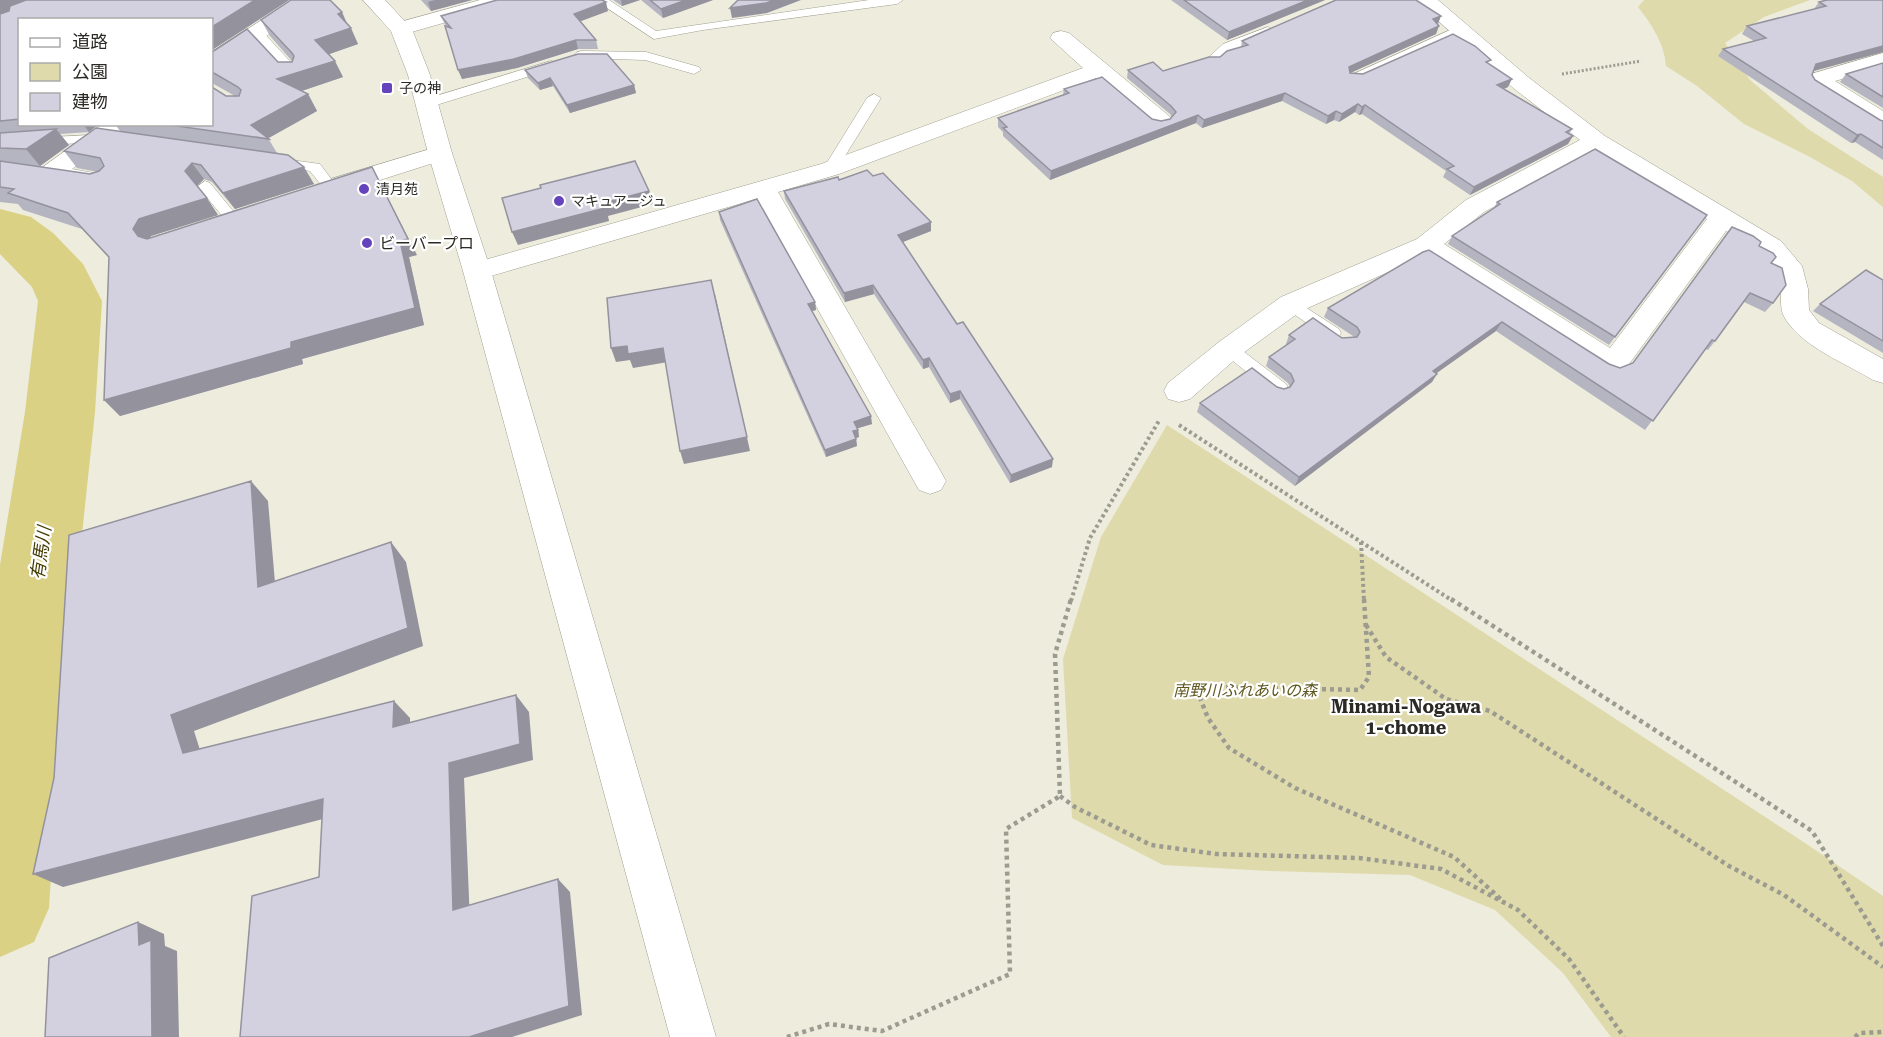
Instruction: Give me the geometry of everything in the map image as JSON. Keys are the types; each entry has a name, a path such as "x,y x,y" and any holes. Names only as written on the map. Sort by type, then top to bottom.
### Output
{"street":[{"path":"213,61 307,0"},
{"path":"373,0 401,29 412,53 428,103 440,153 477,271 693,1037"},
{"path":"401,29 503,0"},
{"path":"1425,0 1520,82 1596,141 1772,247 1788,266 1794,289 1795,312 1809,330 1883,372"},
{"path":"1061,38 1160,120"},
{"path":"1883,60 1819,79 1883,121"},
{"path":"477,271 830,169 1098,70"},
{"path":"102,181 44,174 114,134"},
{"path":"1179,391 1229,350 1292,304 1426,245 1475,206 1596,141"},
{"path":"321,191 440,153"},
{"path":"763,188 930,481"},
{"path":"1426,245 1614,364 1723,216"}],"lane":[{"path":"601,0 654,35 703,26 897,0"},
{"path":"1213,60 1228,47 1280,26"},
{"path":"1354,77 1459,30"},
{"path":"256,33 294,74"},
{"path":"428,103 579,56 646,56 694,70"},
{"path":"830,169 874,98"},
{"path":"0,144 114,134"},
{"path":"258,159 315,167 321,191"},
{"path":"205,186 234,220"},
{"path":"1292,304 1345,341"},
{"path":"1229,350 1280,389"}],"path":[{"path":"1520,82 1641,61"},
{"path":"1060,796 1055,654 1090,538 1137,454 1179,391"},
{"path":"1163,415 1812,831 1883,946"},
{"path":"1360,542 1369,677 1360,690 1220,687 1200,698 1208,718 1229,748 1295,788 1454,856 1504,902"},
{"path":"1366,624 1386,657 1446,699 1490,711 1729,866 1784,895 1883,967"},
{"path":"1060,796 1075,807 1150,845 1216,854 1359,858 1441,869 1518,910 1569,959 1624,1037"},
{"path":"787,1037 829,1024 882,1031 1010,974 1006,829 1060,796"},
{"path":"1855,1037 1859,1033 1883,1032"}],"green space":[{"path":"1644,0 1810,0 1764,17 1725,43 1750,80 1808,129 1883,177 1883,207 1852,181 1744,124 1697,86 1666,66 1657,35 1638,7"},
{"name":"南野川ふれあいの森","path":"1167,425 1883,896 1883,1037 1611,1037 1563,973 1495,910 1410,875 1163,865 1072,818 1063,659 1101,537"}],"building":[{"path":"26,0 255,0 213,26 213,18 18,18 18,119 0,121 0,14 9,11 10,6"},
{"path":"291,0 330,0 342,12 338,14 351,28 315,40 335,61 277,79 308,94 251,125 269,139 177,126 213,126 213,88 226,96 239,96 241,90 238,87 213,73 213,51 247,29 278,62 292,62 294,56 292,53 261,20"},
{"path":"497,0 602,0 606,2 574,14 596,40 576,40 514,59 458,70 445,26 451,28 441,16"},
{"path":"650,0 686,0 661,9"},
{"path":"738,0 775,0 730,8"},
{"path":"1184,0 1308,0 1229,32"},
{"path":"1336,0 1416,0 1441,16 1433,19 1439,26 1349,67 1350,73 1363,74 1453,34 1475,46 1491,60 1486,62 1512,79 1497,85 1572,129 1566,132 1573,136 1474,187 1447,169 1454,166 1365,105 1362,107 1358,104 1342,114 1336,111 1328,116 1285,93 1204,120 1198,115 1051,171 1003,128 1007,127 998,118 1069,93 1064,89 1102,77 1152,119 1161,121 1170,119 1176,112 1171,106 1128,70 1153,62 1163,71 1209,57 1220,57 1227,51 1248,45 1242,41"},
{"path":"1883,0 1883,46 1816,64 1812,75 1815,80 1883,121 1883,148 1861,134 1857,135 1723,49 1766,38 1747,26 1826,6 1819,2"},
{"path":"578,54 607,54 634,85 567,105 550,78 538,83 525,70"},
{"path":"1883,63 1883,97 1846,74"},
{"path":"96,128 288,155 304,167 223,193 201,165 192,163 185,171 207,198 139,219 133,229 138,236 147,239 372,167 408,239 400,241 415,308 291,342 291,348 104,400 109,257 68,213 8,193 14,189 0,187 0,161 90,174 99,171 104,166 100,158 64,151"},
{"path":"56,129 26,149 0,148 0,133"},
{"path":"1595,149 1707,215 1615,337 1452,236 1500,204 1497,202"},
{"path":"635,161 649,191 603,203 605,208 512,232 502,198 541,188 540,185"},
{"path":"867,170 873,176 883,173 931,222 898,235 957,324 963,322 1053,459 1011,475 960,391 950,394 929,358 923,360 873,285 844,293 784,191 838,177 839,180"},
{"path":"757,199 815,302 808,304 871,416 854,422 858,430 853,431 856,439 825,450 719,212"},
{"path":"1732,227 1753,236 1761,242 1759,246 1773,253 1776,257 1771,263 1782,268 1786,285 1773,303 1750,293 1715,341 1712,340 1653,421 1502,322 1433,371 1437,374 1299,477 1200,403 1252,368 1277,387 1284,389 1290,387 1294,381 1291,374 1269,357 1295,339 1289,335 1313,318 1342,338 1357,337 1360,332 1357,327 1328,308 1429,250 1609,364 1620,368 1633,363"},
{"path":"1866,270 1883,280 1883,341 1820,304"},
{"path":"711,280 747,437 680,451 663,348 628,354 627,346 611,348 607,298"},
{"path":"251,481 258,587 391,542 408,628 171,715 183,753 394,701 393,727 516,695 520,744 449,763 453,910 558,879 569,1006 469,1037 240,1037 252,896 319,877 323,799 33,874 54,778 69,535"},
{"path":"138,922 139,945 151,940 152,1037 45,1037 49,958"}],"waterway":[{"name":"有馬川","path":"0,229 9,231 31,247 61,279 70,301 60,412 15,749 0,908"}],"place":[{"name":"子の神","path":"387,88"},
{"name":"清月苑","path":"364,189"},
{"name":"マキュアージュ","path":"559,201"},
{"name":"ビーバープロ","path":"367,243"}],"district":[{"name":"Minami-Nogawa 1-chome","path":"1406,717"}]}
